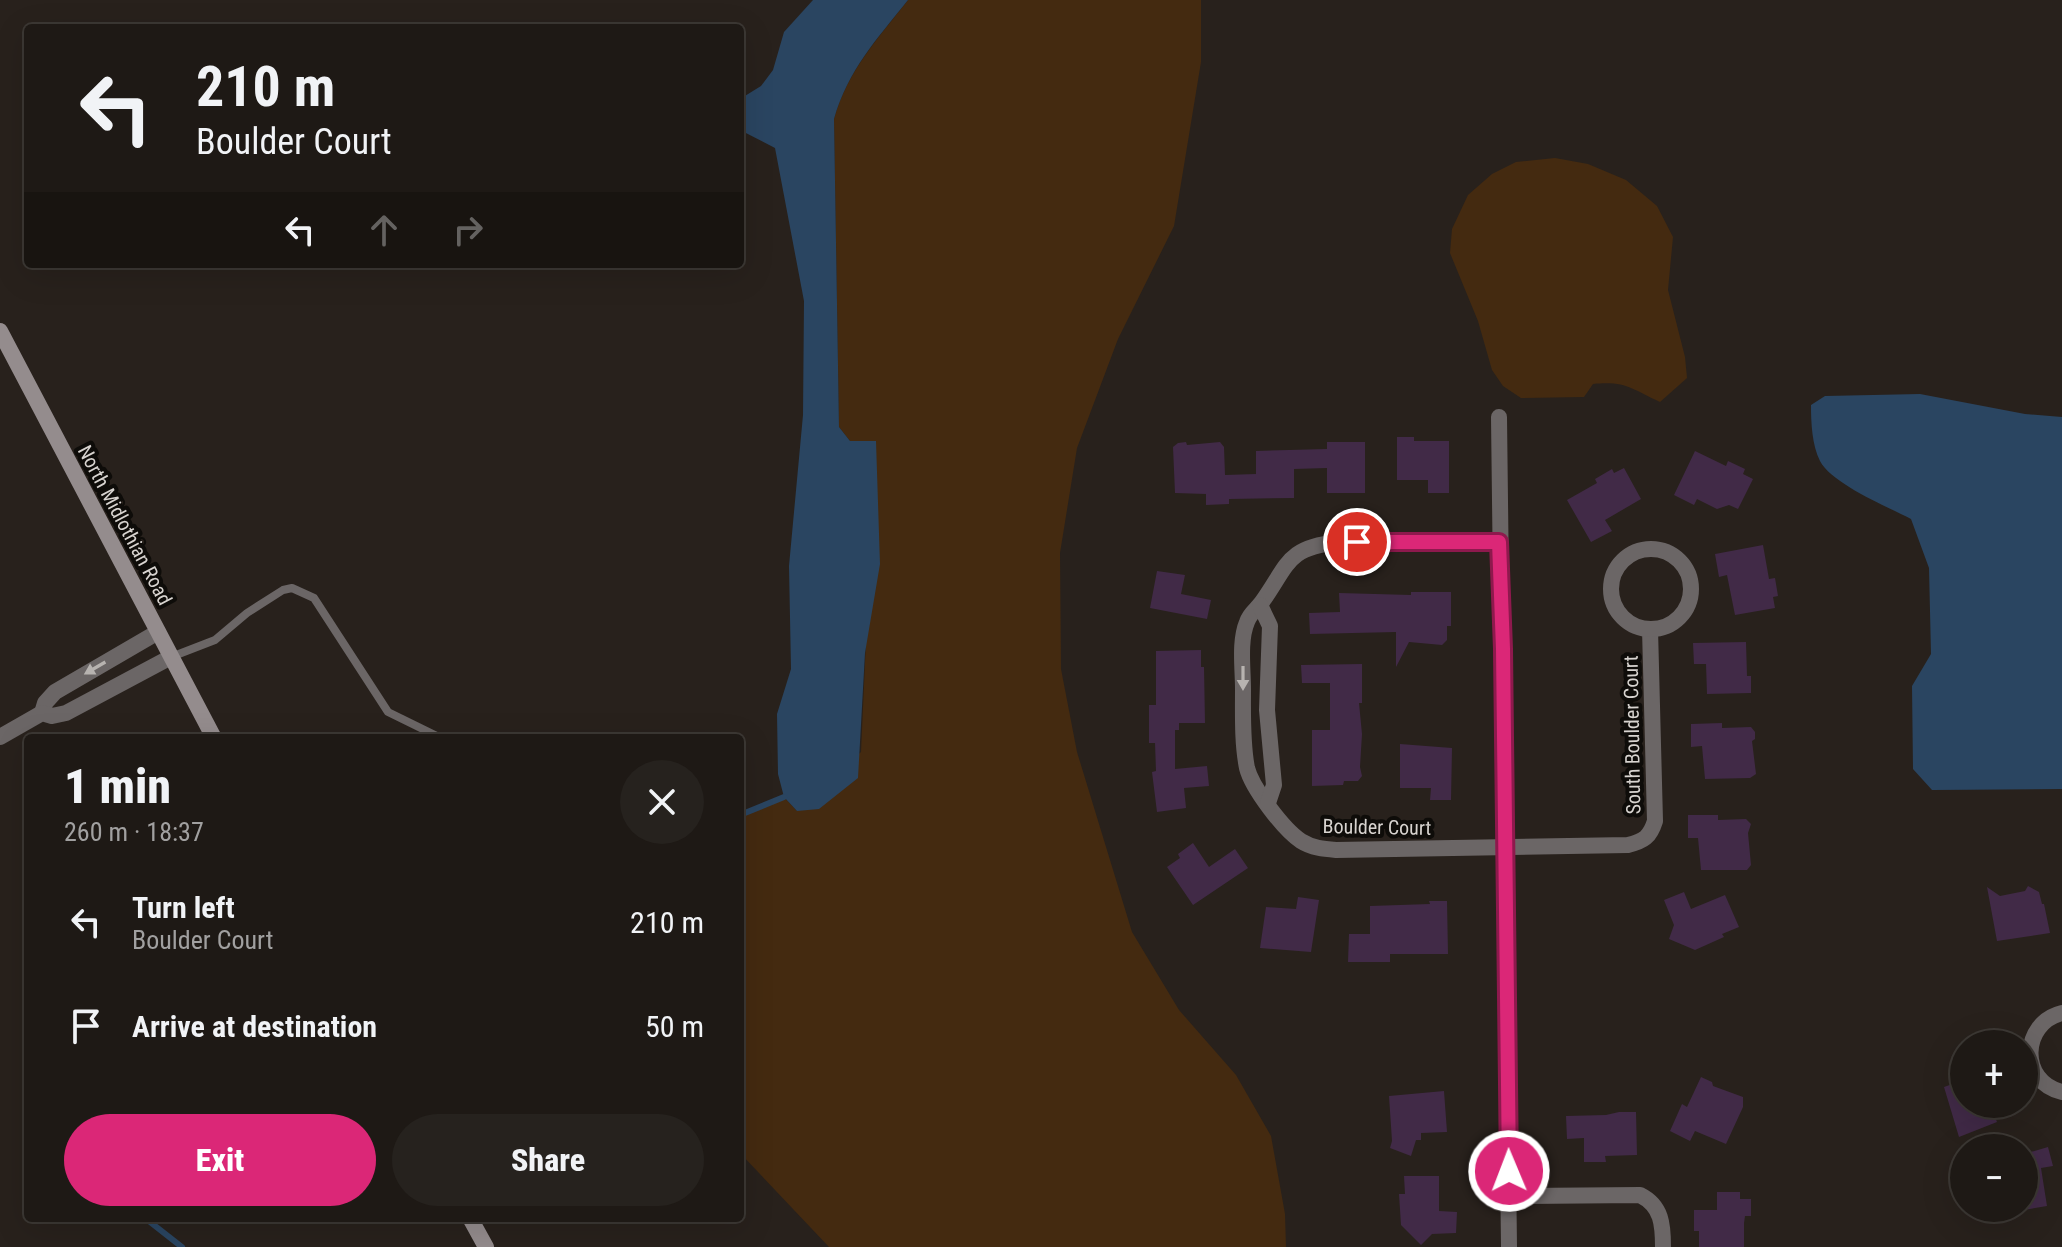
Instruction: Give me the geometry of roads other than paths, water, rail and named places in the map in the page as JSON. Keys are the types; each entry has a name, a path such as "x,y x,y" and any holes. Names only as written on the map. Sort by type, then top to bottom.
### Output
{"main road":[{"name":"North Midlothian Road","path":"0,331 212,734"},
{"path":"472,1222 486,1247"}],"street":[{"path":"1499,417 1509,1247"},
{"name":"Boulder Court","path":"1499,542 1338,542 1314,545 1291,557 1252,613 1244,635 1243,714 1247,766 1252,782 1299,840 1317,848 1345,850 1505,847"},
{"name":"South Boulder Court","path":"1651,548 1662,549 1682,562 1692,590 1681,616 1665,627 1650,629 1637,627 1622,616 1611,595 1611,584 1620,563 1629,555 1651,548"},
{"path":"1260,605 1270,626 1267,710 1274,785 1268,803"},
{"name":"South Boulder Court","path":"1505,847 1628,845 1649,837 1655,821 1650,629"},
{"path":"0,737 42,713 45,703 55,692 158,632"},
{"path":"42,713 52,716 66,713 171,657"},
{"path":"2062,1013 2047,1018 2038,1026 2030,1047 2033,1070 2040,1080 2062,1092"},
{"path":"1509,1196 1640,1195 1648,1199 1661,1216 1663,1247"}],"lane":[{"path":"171,657 215,640 247,613 283,590 292,588 314,598 388,712 433,734"}],"water":[{"path":"813,0 908,0 855,70 834,119 839,427 850,441 876,441 880,564 865,653 858,778 819,809 797,811 784,797 778,774 777,714 791,669 789,566 803,415 804,301 775,148 744,132 744,97 761,86 773,70 784,32"},
{"path":"1920,394 2025,414 2062,417 2062,789 1932,790 1913,769 1912,686 1931,654 1929,568 1911,519 1848,486 1826,470 1817,455 1811,405 1825,396"}],"waterway":[{"path":"744,813 784,797"},
{"path":"150,1222 182,1247"}]}
